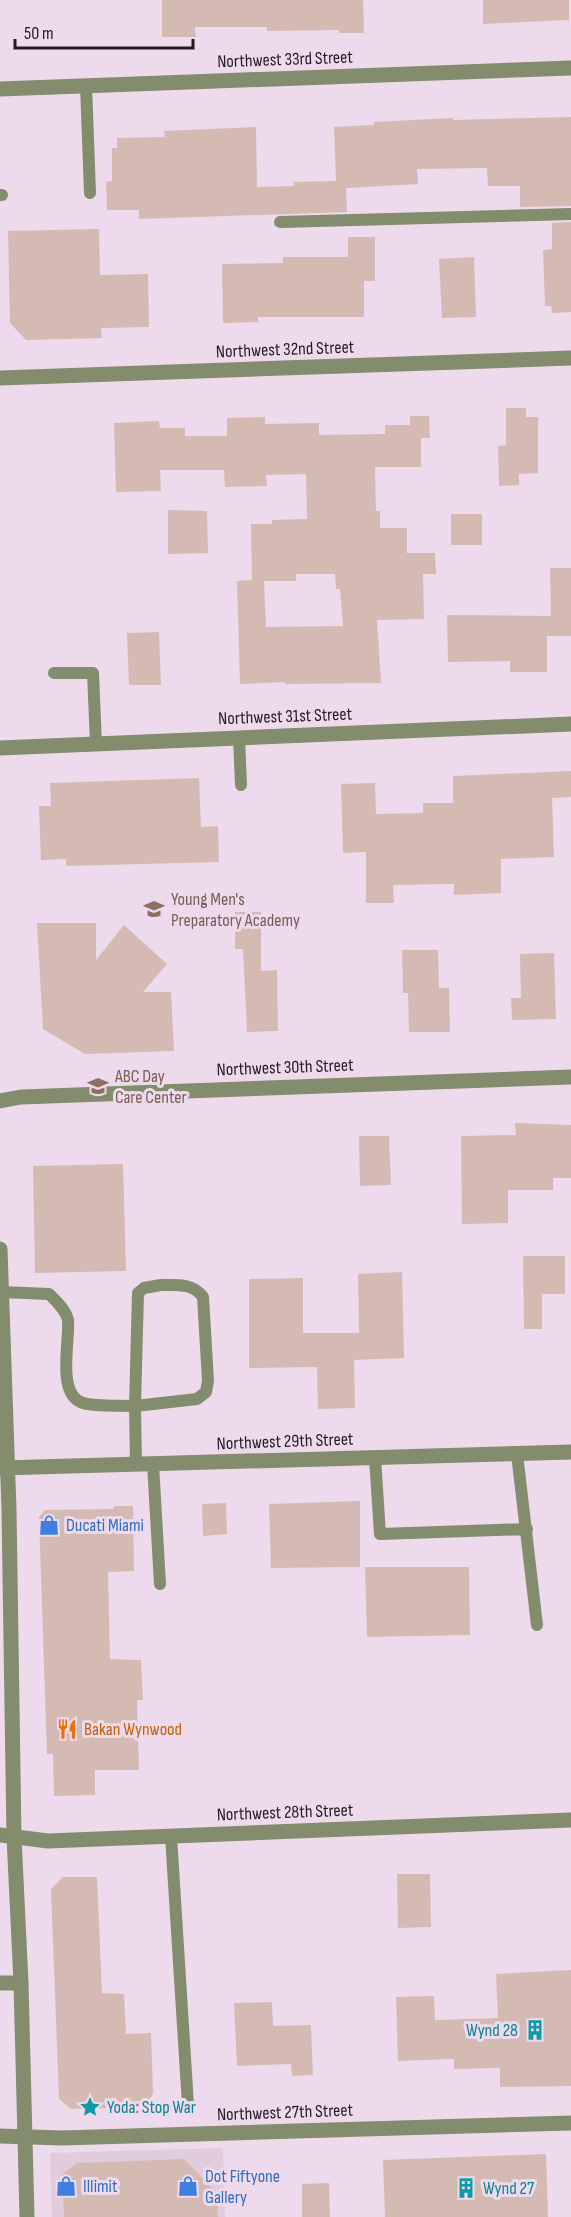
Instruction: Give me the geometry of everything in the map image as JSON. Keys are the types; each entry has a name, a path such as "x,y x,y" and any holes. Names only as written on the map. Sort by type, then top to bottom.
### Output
{"street":[{"name":"Northwest 33rd Street","path":"0,89 571,68"},
{"name":"Northwest 32nd Street","path":"0,378 571,358"},
{"name":"Northwest 31st Street","path":"0,748 571,724"},
{"name":"Northwest 30th Street","path":"0,1101 21,1097 571,1077"},
{"path":"0,1249 7,1836 21,1983 27,2217"},
{"name":"Northwest 29th Street","path":"4,1468 571,1452"},
{"name":"Northwest 28th Street","path":"7,1836 48,1841 571,1820"},
{"path":"0,1983 21,1983"},
{"name":"Northwest 27th Street","path":"0,2136 62,2138 571,2123"}],"lane":[{"path":"86,85 90,193"},
{"path":"280,222 571,214"},
{"path":"54,674 93,673 96,744"},
{"path":"239,738 241,785"},
{"path":"1,1292 49,1294 61,1306 68,1318 66,1382 73,1395 82,1403 135,1406 197,1399 206,1392 208,1381 203,1297 197,1289 161,1285 144,1288 138,1293 135,1406 136,1464"},
{"path":"517,1454 537,1626"},
{"path":"375,1458 380,1534 527,1529"},
{"path":"153,1464 160,1584"},
{"path":"171,1836 188,2105"}],"shaded area":[{"path":"223,2148 225,2217 52,2217 50,2153"}],"building":[{"path":"162,0 363,0 364,33 339,33 339,30 267,31 267,27 195,27 196,37 162,37"},
{"path":"483,0 569,0 569,20 483,24"},
{"path":"571,117 571,206 520,207 520,186 488,186 487,168 417,169 418,184 346,188 347,212 139,219 139,210 107,210 106,182 112,181 112,148 117,148 117,138 165,137 164,131 256,127 257,187 294,186 294,182 336,181 334,127 374,125 374,122 453,118 453,120"},
{"path":"571,222 571,312 552,313 551,306 545,306 543,250 552,249 552,223"},
{"path":"99,229 100,275 148,274 149,327 101,328 102,338 26,340 10,323 8,231"},
{"path":"348,237 375,237 375,281 364,281 364,317 258,317 258,322 223,323 222,264 283,263 283,257 348,257"},
{"path":"474,257 476,317 442,318 439,259"},
{"path":"506,408 526,408 526,417 538,417 538,473 519,474 519,485 499,486 498,446 506,445"},
{"path":"410,416 429,416 430,438 421,438 421,467 375,467 376,511 380,511 380,528 407,528 407,553 435,553 436,574 423,574 424,619 377,620 381,683 240,684 237,581 252,580 251,524 272,524 272,520 307,519 306,474 266,475 267,486 225,487 224,470 160,470 161,491 116,492 114,423 159,421 160,428 185,428 185,436 227,436 227,418 265,417 265,424 319,423 319,435 385,434 385,425 410,425","holes":["296,574 335,574 336,589 340,589 343,626 266,627 264,581 296,581"]},
{"path":"168,510 207,511 208,553 168,554"},
{"path":"451,514 482,514 482,545 451,545"},
{"path":"550,568 571,568 571,636 547,636 547,672 510,672 510,661 448,662 447,615 551,616"},
{"path":"159,632 161,685 129,685 127,633"},
{"path":"571,771 571,797 552,798 554,857 501,859 501,893 454,895 454,884 393,885 394,903 366,903 366,852 343,853 341,784 375,783 376,814 423,813 423,803 453,803 453,776"},
{"path":"199,778 201,827 218,826 219,862 66,866 66,859 41,860 39,806 51,806 50,783"},
{"path":"235,912 261,912 261,971 277,970 278,1031 247,1032 243,949 235,949"},
{"path":"37,923 96,923 96,960 124,925 167,964 143,992 171,992 174,1051 85,1054 43,1029"},
{"path":"402,950 438,950 439,988 449,988 450,1032 409,1032 408,993 403,993"},
{"path":"554,953 556,1019 512,1020 511,998 521,998 520,954"},
{"path":"515,1123 571,1125 571,1178 553,1178 553,1190 508,1190 508,1223 462,1224 461,1136 516,1135"},
{"path":"359,1136 389,1136 391,1185 360,1186"},
{"path":"123,1164 126,1271 35,1273 33,1166"},
{"path":"523,1256 565,1256 565,1294 542,1294 542,1329 524,1329"},
{"path":"402,1272 404,1358 354,1360 355,1408 318,1409 317,1367 249,1368 249,1279 303,1278 303,1333 359,1333 358,1274"},
{"path":"360,1501 360,1567 271,1568 269,1504"},
{"path":"226,1503 227,1534 203,1536 202,1504"},
{"path":"114,1506 133,1506 134,1571 108,1572 110,1659 141,1660 143,1700 137,1700 139,1770 95,1770 95,1795 54,1796 53,1754 47,1754 39,1517 45,1510 114,1509"},
{"path":"365,1567 469,1567 470,1635 367,1637"},
{"path":"397,1874 430,1874 431,1927 398,1928"},
{"path":"63,1877 97,1877 102,1993 124,1994 126,2034 151,2033 153,2093 147,2107 71,2109 59,2099 51,1889"},
{"name":"Wynd 28","path":"571,1970 571,2086 500,2087 500,2068 454,2069 454,2059 398,2061 396,1997 434,1996 435,2020 498,2018 496,1974"},
{"path":"272,2002 273,2026 311,2025 313,2075 292,2076 291,2064 237,2066 234,2003"},
{"name":"Wynd 27","path":"546,2154 548,2217 385,2217 383,2160"},
{"path":"184,2159 217,2193 218,2217 64,2217 62,2174 77,2163"},
{"path":"329,2183 330,2217 302,2217 302,2184"}],"place":[{"name":"Young Men's Preparatory Academy","path":"154,909"},
{"name":"ABC Day Care Center","path":"98,1086"},
{"name":"Ducati Miami","path":"49,1525"},
{"name":"Bakan Wynwood","path":"67,1729"},
{"name":"Wynd 28","path":"535,2030"},
{"name":"Yoda: Stop War","path":"90,2107"},
{"name":"Illimit","path":"66,2186"},
{"name":"Dot Fiftyone Gallery","path":"188,2186"},
{"name":"Wynd 27","path":"466,2188"}]}
